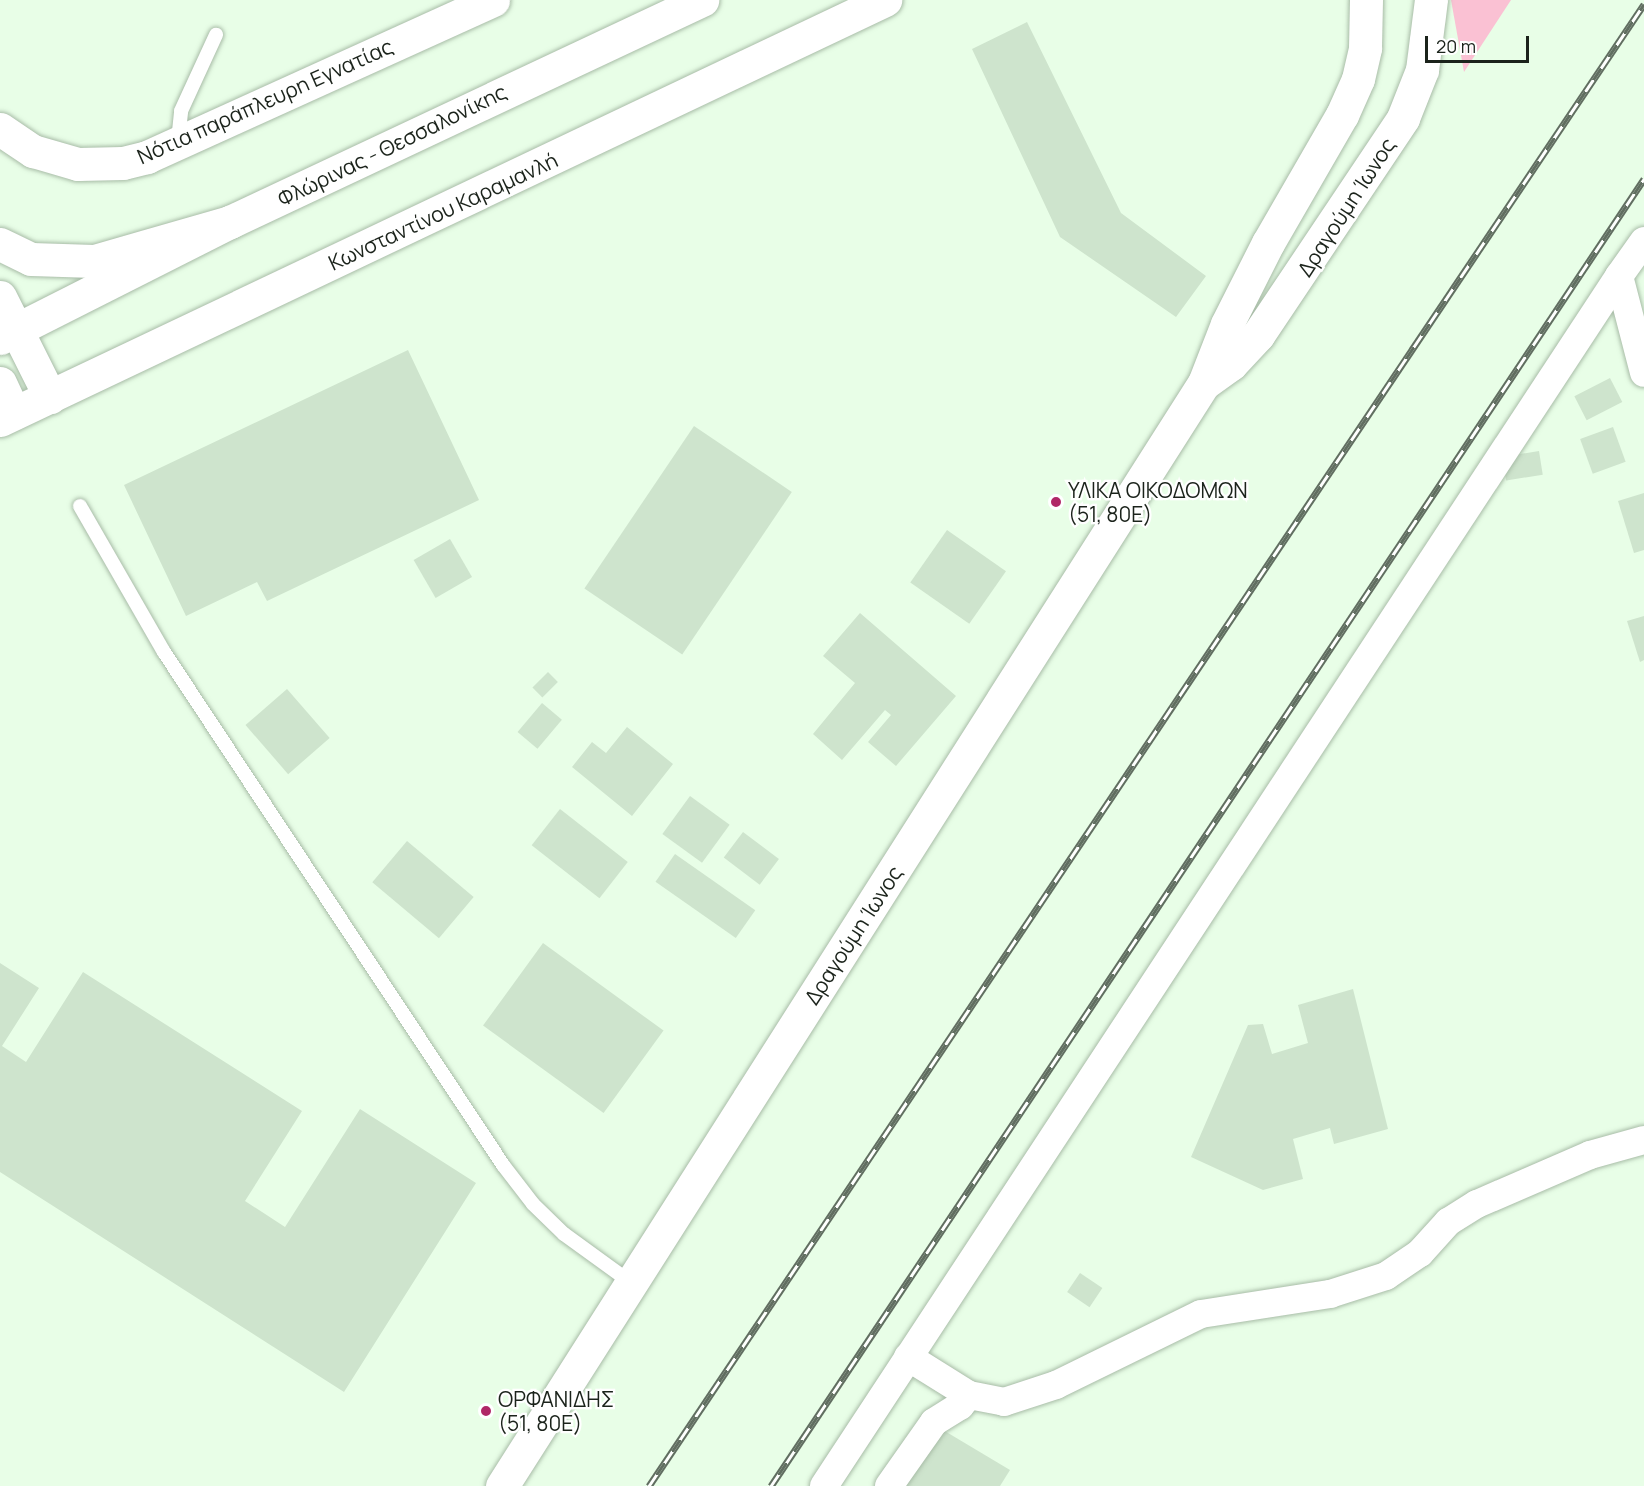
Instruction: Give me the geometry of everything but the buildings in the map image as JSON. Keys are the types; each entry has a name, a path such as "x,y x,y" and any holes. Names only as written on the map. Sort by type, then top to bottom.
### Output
{"main road":[{"name":"Νότια παράπλευρη Εγνατίας","path":"0,129 33,151 78,164 123,163 178,144 493,0"},
{"name":"Φλώρινας - Θεσσαλονίκης","path":"230,222 554,67 702,0"},
{"name":"Κωνσταντίνου Καραμανλή","path":"7,417 885,0"},
{"name":"Δραγούμη Ίωνος","path":"502,1486 1204,383 1237,303 1358,80 1365,48 1366,0"},
{"name":"Δραγούμη Ίωνος","path":"1204,383 1231,364 1258,335 1384,150 1406,110 1422,70 1431,0"},
{"path":"8,334 230,222"},
{"path":"0,244 31,259 94,261 230,222"},
{"path":"0,297 8,334 50,397"},
{"path":"0,383 7,417"}],"street":[{"path":"824,1486 1644,241"},
{"path":"1619,276 1644,374"},
{"path":"908,1357 969,1395 1004,1402 1056,1385 1201,1314 1330,1294 1386,1276 1420,1253 1448,1221 1477,1204 1568,1163 1644,1140"},
{"path":"889,1486 934,1422 960,1406 969,1395"}],"lane":[{"path":"178,144 181,111 216,35"},
{"path":"80,506 164,652 502,1165 532,1204 564,1234 630,1282"}],"shaded area":[{"path":"1451,0 1511,0 1464,72"}],"railway":[{"path":"649,1486 1644,4"},
{"path":"771,1486 1644,179"}],"place":[{"name":"ΥΛΙΚΑ ΟΙΚΟΔΟΜΩΝ (51, 80Ε)","path":"1056,502"},
{"name":"ΟΡΦΑΝΙΔΗΣ (51, 80Ε)","path":"486,1411"}]}
